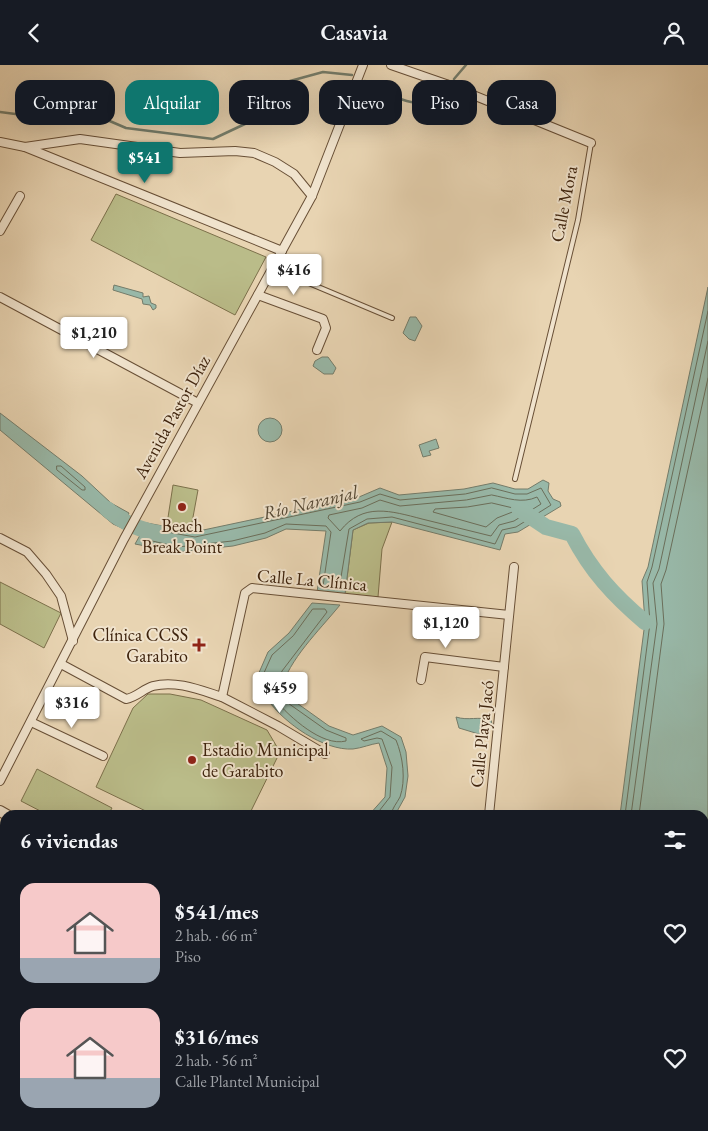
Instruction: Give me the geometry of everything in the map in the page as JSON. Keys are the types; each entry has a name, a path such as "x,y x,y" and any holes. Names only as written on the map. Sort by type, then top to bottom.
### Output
{"street":[{"name":"Avenida Pastor Díaz","path":"0,781 74,641 124,539 312,195 363,65"},
{"name":"Calle Mora","path":"391,65 446,84 591,143"},
{"path":"25,147 80,139 180,153 235,151 254,153 294,174 312,195"},
{"path":"0,142 25,147 282,251"},
{"path":"0,231 20,196"},
{"path":"258,295 323,319 326,328 317,350"},
{"path":"0,297 198,403"},
{"path":"0,538 27,552 46,574 61,596 74,641"},
{"name":"Calle Playa Jacó","path":"490,810 514,567"},
{"name":"Calle La Clínica","path":"222,697 247,590 256,589 321,595 509,615"},
{"path":"421,679 425,657 504,667"},
{"path":"61,664 126,699 136,697 145,689 166,684 182,685 222,697 278,726 325,754"},
{"path":"31,722 104,756"}],"lane":[{"name":"Calle Mora","path":"515,479 578,220 591,143"},
{"path":"273,268 392,318"}],"green space":[{"path":"116,194 266,257 235,315 91,240"},
{"name":"Beach Break Point","path":"173,485 198,490 191,528 167,524"},
{"path":"392,522 382,549 378,597 345,594 353,530 369,523"},
{"path":"0,582 61,613 44,648 0,624"},
{"name":"Estadio Municipal de Garabito","path":"148,694 170,694 201,700 267,730 280,752 251,810 144,810 96,787 133,708"},
{"path":"37,769 112,808 111,810 38,810 21,801"}],"water":[{"path":"114,285 143,293 143,297 149,296 151,303 156,305 156,308 153,310 150,305 143,304 142,299 113,290"},
{"path":"708,287 708,810 621,810 645,622 642,581 648,567"},
{"path":"410,317 416,317 422,326 415,341 409,339 403,333"},
{"path":"322,357 328,357 336,368 333,374 324,374 313,366 315,361"},
{"path":"0,413 82,476 111,503 129,513 122,528 113,524 0,430"},
{"path":"270,418 279,421 282,430 279,439 270,442 261,439 258,430 261,421"},
{"path":"436,439 439,448 429,451 431,455 423,457 419,445"},
{"path":"543,480 549,483 548,491 553,499 560,502 561,506 518,532 505,534 500,550 392,522 368,523 353,530 345,594 317,592 326,531 286,529 266,538 233,546 177,552 135,544 147,523 194,532 359,497 380,488 399,495 464,489 493,483 515,489 528,489"},
{"path":"312,603 340,605 290,667 280,691 329,726 353,735 382,726 401,737 406,752 408,776 405,797 398,810 373,810 385,797 387,768 379,743 353,749 330,745 294,726 268,700 258,675 268,652 289,633"},
{"path":"456,717 465,719 482,718 491,720 492,724 482,735 459,728"}],"waterway":[{"path":"454,79 466,65"},
{"path":"0,112 23,115 70,104 126,128 213,139 247,123 290,81 323,72 352,75"},
{"path":"402,100 412,102"},
{"name":"Río Naranjal","path":"107,509 133,526 163,534"},
{"name":"Río Naranjal","path":"519,509 546,527 572,534 587,560 604,582 645,622"}],"place":[{"name":"Beach Break Point","path":"182,507"},
{"name":"Clínica CCSS Garabito","path":"199,645"},
{"name":"Estadio Municipal de Garabito","path":"192,760"}]}
